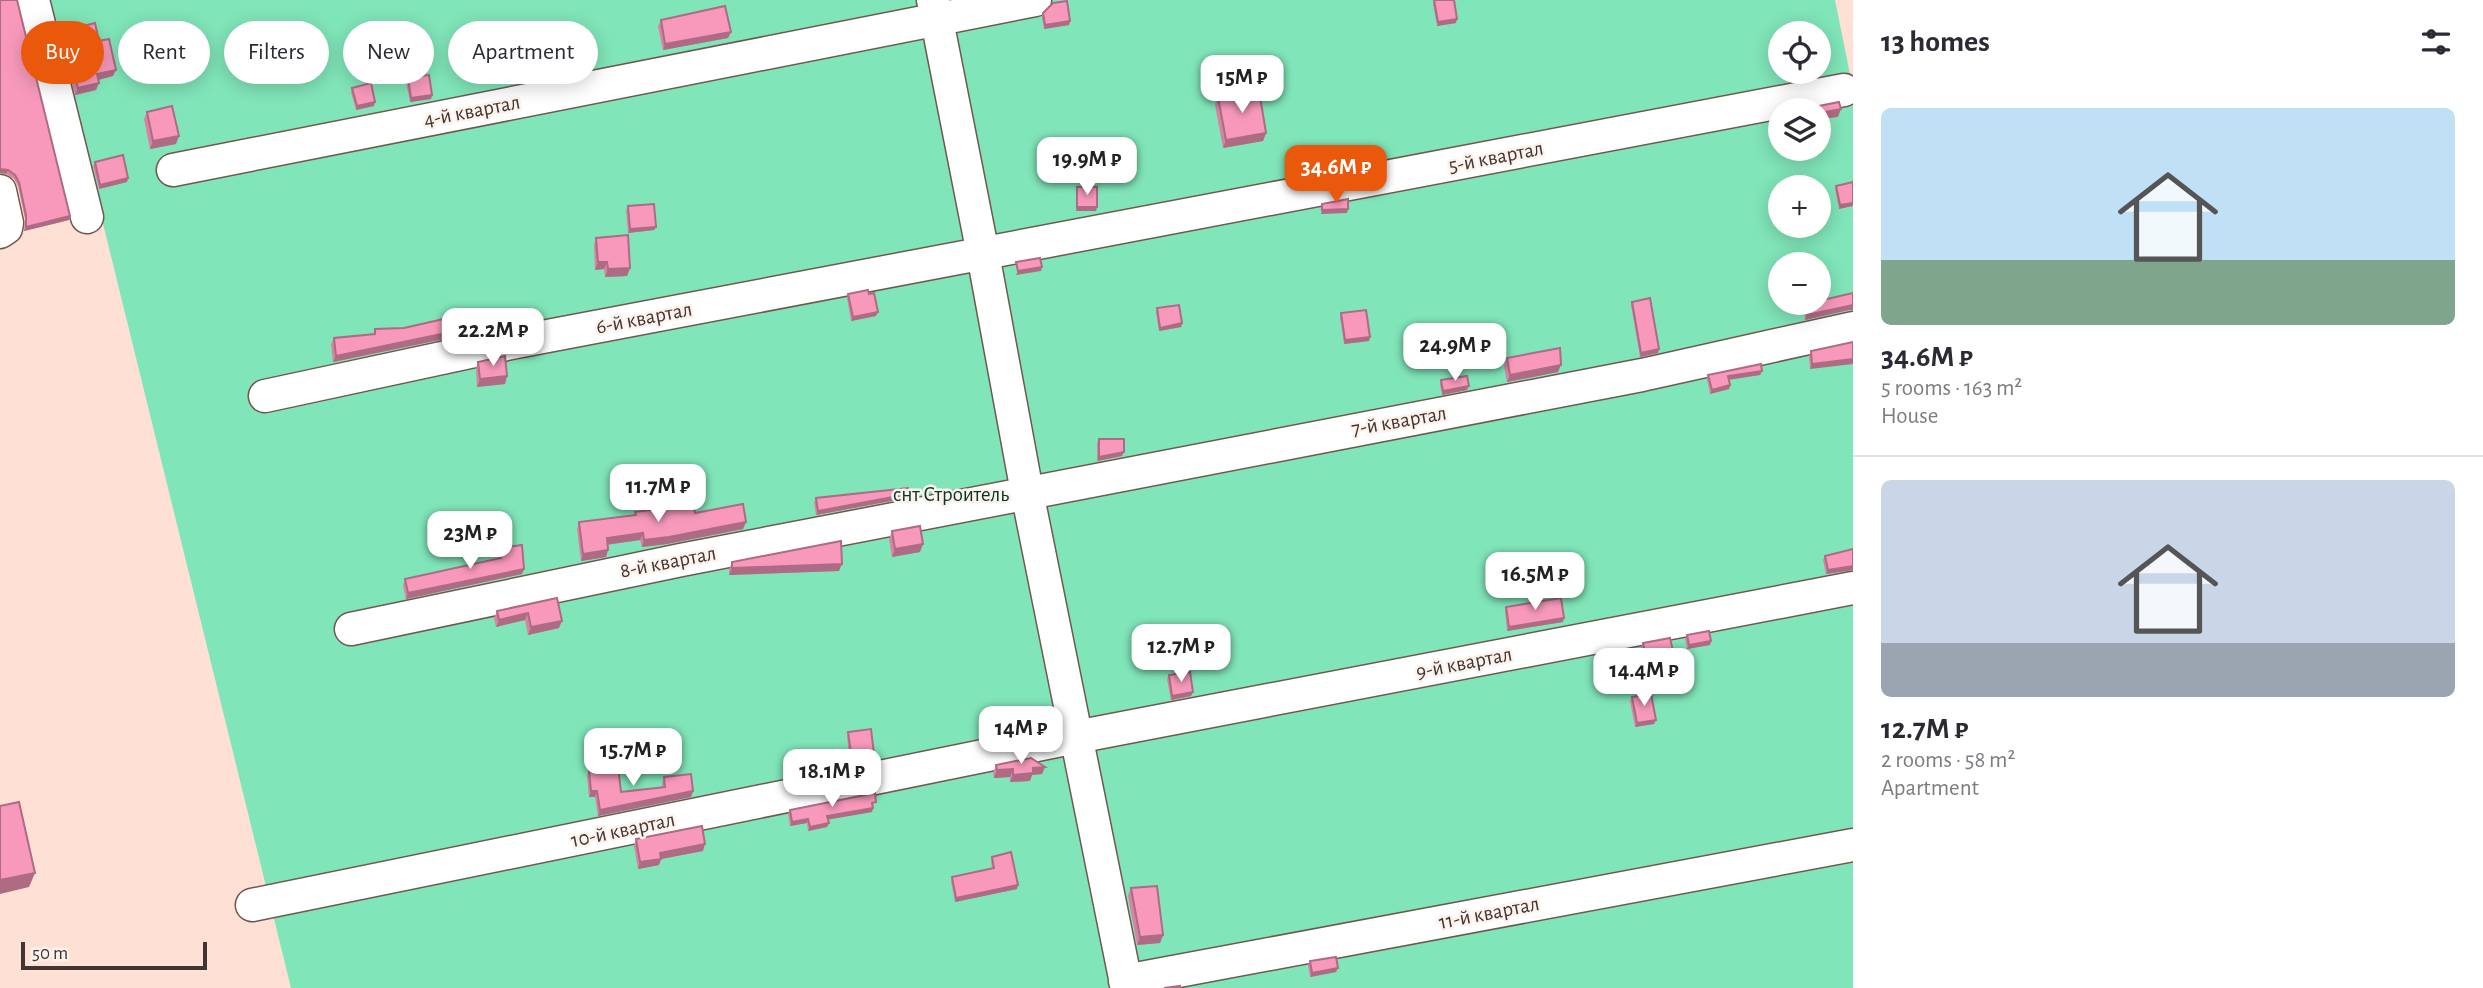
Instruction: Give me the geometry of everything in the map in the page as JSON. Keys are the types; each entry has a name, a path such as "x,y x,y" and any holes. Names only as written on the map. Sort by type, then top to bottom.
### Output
{"street":[{"path":"33,0 87,217"},
{"name":"4-й квартал","path":"173,170 935,10 1035,0"},
{"path":"935,10 1027,492 1126,984"},
{"name":"5-й квартал","path":"983,254 1844,90"},
{"path":"0,191 7,223 6,228 0,232"},
{"name":"6-й квартал","path":"265,396 516,342 983,254"},
{"name":"7-й квартал","path":"1027,492 1642,375 1853,328"},
{"name":"8-й квартал","path":"351,629 586,579 1027,492"},
{"name":"9-й квартал","path":"1076,737 1853,588"},
{"name":"10-й квартал","path":"251,905 1076,737"},
{"name":"11-й квартал","path":"1126,984 1853,845"}],"green space":[{"name":"снт Строитель","path":"48,0 1835,0 1853,89 1853,988 291,988 69,84 104,84 104,21 53,21"}],"building":[{"path":"0,0 17,0 22,21 21,84 38,84 70,216 26,227 19,182 8,170 0,169"},
{"path":"1434,0 1454,0 1457,19 1438,22"},
{"path":"1067,1 1070,21 1045,25 1043,13 1053,3"},
{"path":"725,6 731,32 665,44 661,20"},
{"path":"109,39 116,70 104,73 104,40"},
{"path":"77,84 95,84 78,88"},
{"path":"371,84 375,102 357,106 352,88"},
{"path":"409,84 430,84 432,95 411,98"},
{"path":"1259,90 1266,133 1226,140 1218,97"},
{"path":"1839,102 1841,109 1831,111 1831,104"},
{"path":"172,106 179,136 153,141 147,112"},
{"path":"123,155 128,178 100,185 95,162"},
{"path":"1853,182 1853,203 1840,205 1836,186"},
{"path":"1077,187 1097,187 1097,207 1077,207"},
{"path":"1348,199 1348,209 1322,210 1322,204"},
{"path":"654,204 656,227 630,229 628,206"},
{"path":"628,235 630,268 608,269 607,262 598,262 596,238"},
{"path":"1040,258 1042,267 1018,271 1016,262"},
{"path":"868,290 869,294 874,293 878,312 853,317 848,294"},
{"path":"1853,293 1853,305 1831,310 1831,298"},
{"path":"1650,298 1659,349 1641,353 1632,302"},
{"path":"1179,305 1182,323 1160,328 1157,308"},
{"path":"1366,310 1370,337 1345,340 1341,313"},
{"path":"448,318 451,332 336,356 334,338 375,334 375,329 404,328"},
{"path":"1853,342 1853,359 1812,364 1811,351"},
{"path":"1560,348 1561,365 1510,375 1507,358"},
{"path":"505,356 507,376 480,379 478,362"},
{"path":"1761,364 1762,371 1728,376 1730,385 1712,390 1708,375"},
{"path":"1467,376 1469,386 1443,391 1441,380"},
{"path":"1099,439 1124,439 1124,452 1099,457"},
{"path":"908,488 909,494 818,511 816,498"},
{"path":"692,499 695,513 743,504 746,522 644,540 643,533 607,538 608,550 583,554 579,522 636,515 635,512 658,509 657,506"},
{"path":"920,526 923,544 895,549 892,531"},
{"path":"841,541 842,564 732,568 732,562"},
{"path":"522,545 524,569 408,593 405,579 501,558 500,548"},
{"path":"1853,549 1853,566 1828,570 1825,556"},
{"path":"557,598 562,621 531,627 528,613 499,620 497,611"},
{"path":"1561,598 1564,618 1509,627 1506,607"},
{"path":"1709,631 1711,641 1689,645 1687,635"},
{"path":"1670,638 1673,651 1646,657 1643,643"},
{"path":"1190,672 1193,692 1172,696 1169,675"},
{"path":"1651,694 1656,720 1637,723 1632,697"},
{"path":"871,729 874,754 852,760 848,732"},
{"path":"1031,758 1045,767 1033,768 1033,773 1013,775 1013,769 997,770 996,765"},
{"path":"618,766 621,792 665,787 664,777 691,774 693,791 600,810 597,791 591,791 589,770"},
{"path":"875,793 876,802 872,803 873,808 827,816 829,823 810,827 808,819 792,822 790,810"},
{"path":"19,802 35,873 0,880 0,806"},
{"path":"702,826 705,844 660,853 661,859 640,862 636,839"},
{"path":"1011,852 1018,885 956,898 952,877 994,868 992,857"},
{"path":"1157,886 1163,935 1140,937 1131,888"},
{"path":"1336,957 1338,968 1312,973 1310,961"}]}
